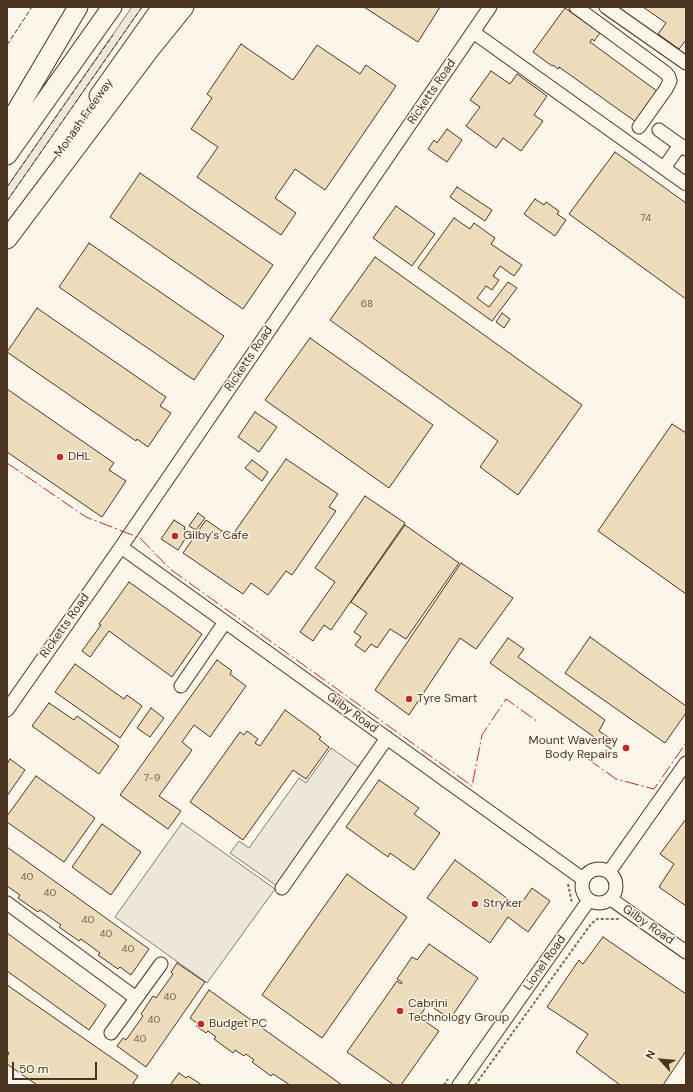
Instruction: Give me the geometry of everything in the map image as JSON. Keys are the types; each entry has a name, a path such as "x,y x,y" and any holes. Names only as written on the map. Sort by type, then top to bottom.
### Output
{"highway":[{"path":"7,127 78,7"},
{"path":"7,155 112,7"},
{"name":"Monash Freeway","path":"7,229 162,7"},
{"path":"7,239 150,49 184,7"}],"street":[{"name":"Ricketts Road","path":"7,710 490,7"},
{"path":"576,7 666,73 669,77 670,81 666,89 639,127"},
{"path":"606,7 686,63"},
{"path":"473,32 686,184"},
{"path":"659,130 683,147 664,168"},
{"name":"Gilby Road","path":"121,546 583,879"},
{"path":"181,686 225,622"},
{"path":"282,888 387,738"},
{"path":"609,872 686,763"},
{"path":"603,870 609,872 613,877 616,888 614,894 606,902 600,904 594,903 589,900 582,891 583,879 592,871 603,870"},
{"name":"Gilby Road","path":"610,899 686,952"},
{"name":"Lionel Road","path":"453,1082 589,900"},
{"path":"7,903 136,998"},
{"path":"111,1032 161,964"}],"path":[{"path":"569,869 562,880 569,884 572,904"},
{"path":"475,1085 591,924 596,919 618,919 625,909"},
{"path":"444,1085 453,1082"}],"shaded area":[{"path":"132,7 142,7 7,201 7,187"},
{"path":"331,748 361,769 277,886 230,853 239,841 249,848 299,778 306,783"},
{"path":"182,823 275,889 207,983 115,917"}],"building":[{"path":"364,7 440,7 418,42"},
{"path":"643,7 686,7 686,40 679,49 658,34 666,23"},
{"path":"565,8 600,33 594,41 592,39 590,42 657,91 636,122 559,67 558,69 553,65 552,66 533,52"},
{"path":"241,44 293,80 317,45 360,74 366,65 396,86 325,190 295,169 275,198 296,213 281,235 197,177 218,147 191,129 212,98 207,94"},
{"path":"491,71 510,84 517,74 547,96 534,115 543,121 521,151 503,138 496,148 466,126 480,107 470,100"},
{"path":"447,129 462,140 447,162 428,149 434,140 437,143"},
{"path":"615,152 686,203 686,299 569,214"},
{"path":"140,173 273,265 243,309 110,217"},
{"path":"457,187 492,210 485,221 450,197"},
{"path":"535,199 544,205 546,202 559,211 557,214 566,220 555,236 524,214"},
{"path":"396,206 435,234 412,266 373,238"},
{"path":"454,218 470,229 474,223 495,238 491,244 522,265 514,276 500,266 493,276 499,280 492,290 486,286 477,298 489,307 508,282 517,288 492,321 418,268"},
{"path":"89,243 224,336 194,380 59,287"},
{"path":"375,257 582,405 518,495 480,467 498,441 330,320"},
{"path":"37,308 166,397 160,406 171,413 148,447 137,439 136,441 7,352"},
{"path":"502,313 510,319 504,328 496,322"},
{"path":"310,338 433,425 389,488 265,400"},
{"name":"DHL","path":"7,389 114,463 109,470 126,481 102,517 7,452"},
{"path":"255,412 277,427 259,452 238,437"},
{"path":"672,424 686,433 686,594 598,531"},
{"path":"286,459 338,494 329,507 336,511 292,575 286,571 268,595 251,583 243,594 183,553 206,520 231,537"},
{"path":"252,460 268,472 262,481 245,468"},
{"path":"365,496 405,523 331,630 324,625 313,641 300,632 335,582 315,568"},
{"path":"198,513 205,518 196,530 189,526"},
{"name":"Gilby's Cafe","path":"174,520 185,527 184,529 189,533 178,550 161,539"},
{"path":"405,525 459,563 406,639 390,629 377,648 371,644 365,652 355,645 361,637 354,632 367,613 351,602"},
{"path":"461,563 513,598 476,649 460,638 409,715 375,690"},
{"path":"129,582 202,634 172,677 109,631 90,657 82,651"},
{"path":"590,637 686,706 686,713 665,743 565,673"},
{"path":"508,638 524,649 518,657 605,720 599,731 616,742 611,749 490,663"},
{"path":"217,660 232,671 230,674 246,686 210,737 194,725 182,742 192,750 159,796 181,811 168,829 120,795"},
{"path":"75,664 124,699 127,695 142,706 120,738 55,692"},
{"path":"49,703 74,720 77,716 119,746 99,774 32,726"},
{"path":"151,708 164,718 150,737 137,728"},
{"path":"285,710 318,734 321,737 319,739 329,747 306,779 293,770 243,840 190,802 240,732 244,735 247,731 258,739 255,743 260,746"},
{"path":"10,759 25,770 7,796 7,764"},
{"path":"36,776 95,818 64,862 7,822 7,816"},
{"path":"379,780 419,808 414,814 440,833 414,870 390,853 388,857 346,827"},
{"path":"686,819 686,906 659,887 674,864 660,854"},
{"path":"102,824 141,852 111,895 72,867"},
{"path":"7,847 149,949 131,975 120,967 118,969 98,955 100,953 81,939 79,941 59,927 61,925 40,910 38,912 18,898 20,895 7,886"},
{"name":"Stryker","path":"455,860 519,907 532,888 550,901 528,932 508,917 490,943 427,898"},
{"path":"347,874 407,917 322,1038 262,995"},
{"path":"7,933 106,1005 89,1030 7,971"},
{"path":"603,937 686,994 686,1051 663,1085 620,1085 576,1052 588,1034 547,1007 579,960 583,964"},
{"name":"Cabrini Technology Group","path":"429,944 478,978 450,1019 428,1004 419,1017 439,1031 401,1085 394,1085 347,1052 397,981 401,984 402,982 397,979 412,957 417,960"},
{"path":"177,963 205,982 146,1067 117,1046 123,1038 126,1040 143,1016 141,1014 153,996 156,998 173,974 171,972"},
{"path":"7,985 138,1076 132,1085 37,1085 7,1064 7,1057 9,1053 7,1051"},
{"path":"209,990 342,1085 290,1085 273,1074 271,1076 252,1062 254,1060 246,1054 244,1056 235,1050 233,1053 214,1039 216,1037 208,1031 206,1033 196,1026 198,1024 190,1018"},
{"path":"179,1073 186,1078 188,1076 202,1085 170,1085"}],"fence":[{"path":"7,45 32,7"},
{"path":"7,201 142,7"},
{"path":"7,187 113,35"}],"power":[{"path":"7,463 86,517 140,538 170,569 472,786 482,735 506,699 538,722"},
{"path":"588,759 616,779 654,789 686,743"}],"place":[{"name":"DHL","path":"60,457"},
{"name":"Gilby's Cafe","path":"175,536"},
{"name":"Tyre Smart","path":"409,699"},
{"name":"Mount Waverley Body Repairs","path":"626,748"},
{"name":"Stryker","path":"475,904"},
{"name":"Cabrini Technology Group","path":"400,1011"},
{"name":"Budget PC","path":"201,1024"}]}
